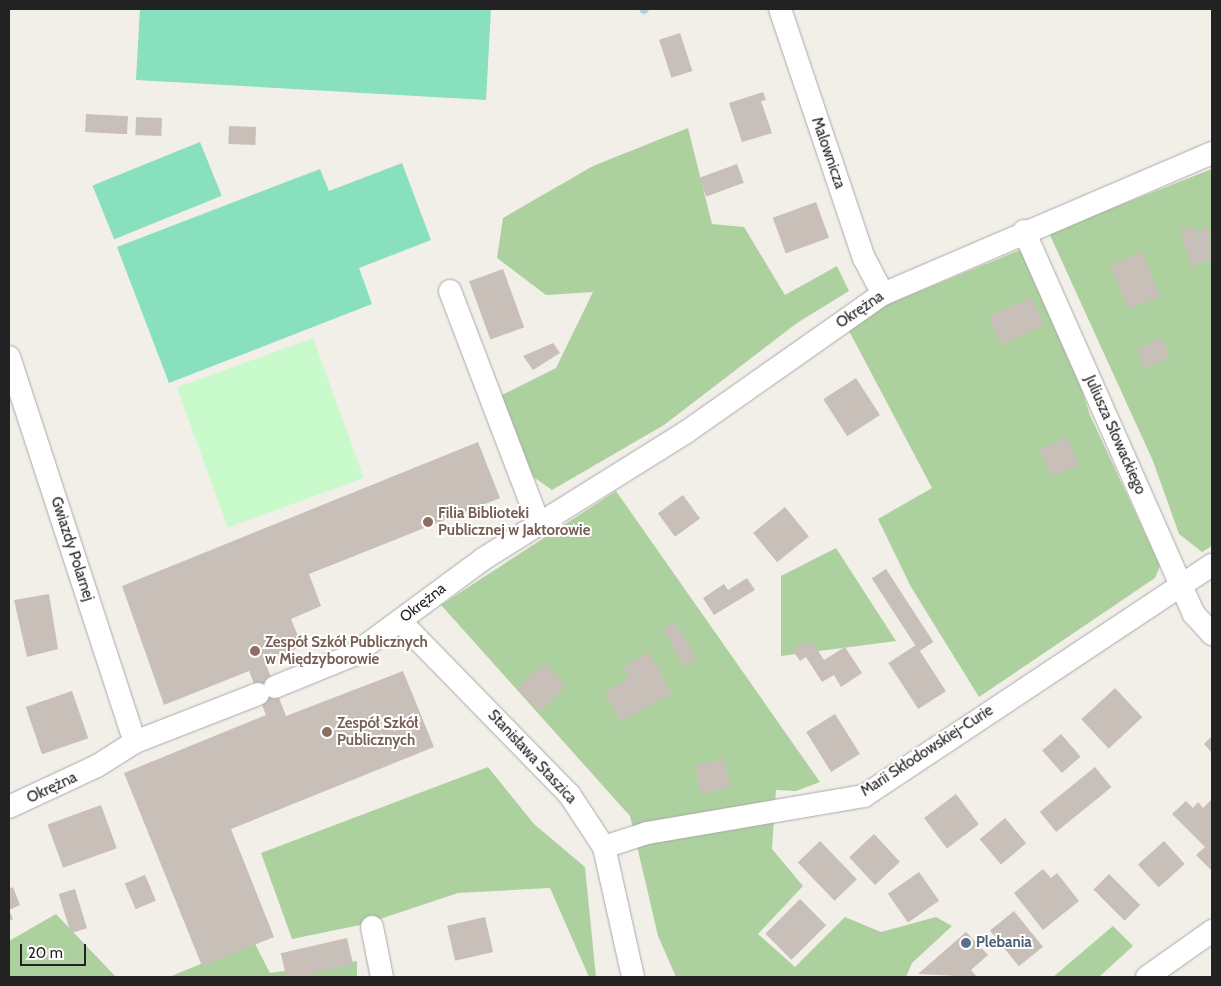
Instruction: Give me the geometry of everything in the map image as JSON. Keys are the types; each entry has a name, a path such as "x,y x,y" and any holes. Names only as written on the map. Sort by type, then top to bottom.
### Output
{"street":[{"name":"Malownicza","path":"780,9 864,258 883,294"},
{"name":"Okrężna","path":"9,806 97,766 135,742 353,655 538,522 685,433 883,294 1212,153"},
{"name":"Juliusza Słowackiego","path":"1024,232 1194,614 1212,634"},
{"path":"450,291 538,522"},
{"name":"Gwiazdy Polarnej","path":"9,357 135,742"},
{"name":"Marii Skłodowskiej-Curie","path":"604,847 646,832 864,796 1180,584 1212,565"},
{"name":"Stanisława Staszica","path":"400,621 569,794 604,847 633,977"},
{"path":"372,927 382,977"},
{"path":"1147,977 1212,931"}],"green space":[{"path":"140,9 491,9 486,100 136,80"},
{"path":"688,128 712,224 744,227 785,295 837,266 849,291 797,323 664,425 552,490 532,476 500,396 556,368 593,292 546,295 497,258 503,218 593,166"},
{"path":"200,142 222,196 114,239 92,185"},
{"path":"402,163 431,240 359,268 372,304 169,383 117,247 320,169 329,191"},
{"path":"1212,169 1212,546 1202,552 1179,534 1153,461 1049,233"},
{"path":"1025,248 1063,332 1090,415 1160,566 1155,578 979,697 911,587 878,519 932,488 848,329 881,307"},
{"path":"313,338 364,478 228,528 177,388"},
{"path":"616,491 820,782 796,791 776,790 772,849 803,886 758,934 795,967 845,917 881,932 936,917 952,926 912,963 906,977 676,977 658,936 630,816 441,605"},
{"path":"836,548 896,641 781,656 781,576"},
{"path":"488,767 534,824 585,867 596,977 589,977 550,888 458,893 365,924 292,939 261,853"},
{"path":"56,914 115,976 168,977 9,977 9,941"},
{"path":"1113,926 1133,946 1099,977 1053,977"},
{"path":"254,942 270,973 357,961 357,977 169,977"}],"building":[{"path":"680,33 692,71 671,78 659,40"},
{"path":"763,92 766,100 761,101 772,133 742,142 729,103"},
{"path":"86,114 128,116 127,134 85,132"},
{"path":"136,117 162,118 161,136 135,135"},
{"path":"229,126 256,127 255,145 228,144"},
{"path":"737,164 744,183 706,196 699,178"},
{"path":"816,202 829,238 786,253 773,218"},
{"path":"1193,226 1195,232 1208,227 1212,259 1192,267 1180,231"},
{"path":"1142,252 1160,297 1128,309 1110,265"},
{"path":"503,269 524,327 490,340 469,281"},
{"path":"1031,297 1044,325 1002,345 988,317"},
{"path":"1162,338 1170,357 1144,368 1136,349"},
{"path":"553,343 560,353 533,370 523,356"},
{"path":"856,378 880,415 847,436 823,399"},
{"path":"1066,437 1079,464 1052,477 1039,450"},
{"name":"Zespół Szkół Publicznych","path":"478,442 500,498 309,574 321,606 291,619 302,646 265,662 286,716 403,671 434,747 231,829 274,937 202,966 124,773 266,715 249,671 164,705 122,586"},
{"path":"683,495 700,518 675,537 658,513"},
{"path":"785,507 809,537 777,562 753,533"},
{"path":"886,569 933,642 919,651 872,578"},
{"path":"747,578 755,590 714,615 703,598 724,584 728,590"},
{"path":"49,594 58,649 27,657 14,600"},
{"path":"675,622 697,659 684,667 662,630"},
{"path":"812,641 824,660 845,647 862,673 841,687 834,675 822,682 806,657 800,661 792,649"},
{"path":"916,645 946,691 918,709 888,663"},
{"path":"649,652 672,693 621,722 604,693 629,678 623,667"},
{"path":"544,663 566,686 540,712 517,689"},
{"path":"1115,688 1142,717 1109,749 1081,719"},
{"path":"72,691 88,738 42,754 26,707"},
{"path":"835,714 860,754 831,772 806,732"},
{"path":"1061,734 1081,757 1062,773 1042,750"},
{"path":"1212,736 1212,753 1204,744"},
{"path":"724,759 730,787 701,794 695,765"},
{"path":"1095,767 1111,787 1056,832 1040,812"},
{"path":"956,794 979,824 947,848 924,818"},
{"path":"1212,799 1212,871 1196,855 1205,847 1172,814 1186,801 1193,808 1198,802 1203,808"},
{"path":"101,805 117,848 63,868 47,824"},
{"path":"1005,818 1026,843 1001,864 980,839"},
{"path":"874,834 900,862 875,885 849,857"},
{"path":"820,841 857,879 835,901 798,863"},
{"path":"1164,841 1185,864 1159,887 1138,864"},
{"path":"1043,869 1051,878 1057,873 1079,901 1043,930 1014,893"},
{"path":"919,872 939,901 908,922 888,894"},
{"path":"1109,874 1140,905 1125,921 1093,890"},
{"path":"145,875 156,901 136,909 125,884"},
{"path":"13,887 20,905 9,910 9,889"},
{"path":"75,889 87,928 71,933 59,894"},
{"path":"800,899 826,925 792,960 765,934"},
{"path":"9,910 13,919 9,921"},
{"path":"1014,911 1043,947 1019,966 990,931"},
{"path":"485,917 493,952 455,961 447,926"},
{"name":"Plebania","path":"966,932 988,955 971,970 977,977 918,974"},
{"path":"347,938 353,964 298,977 286,977 281,953"}],"place":[{"name":"Filia Biblioteki Publicznej w Jaktorowie","path":"428,522"},
{"name":"Zespół Szkół Publicznych w Międzyborowie","path":"255,651"},
{"name":"Zespół Szkół Publicznych","path":"327,732"},
{"name":"Plebania","path":"966,943"}]}
